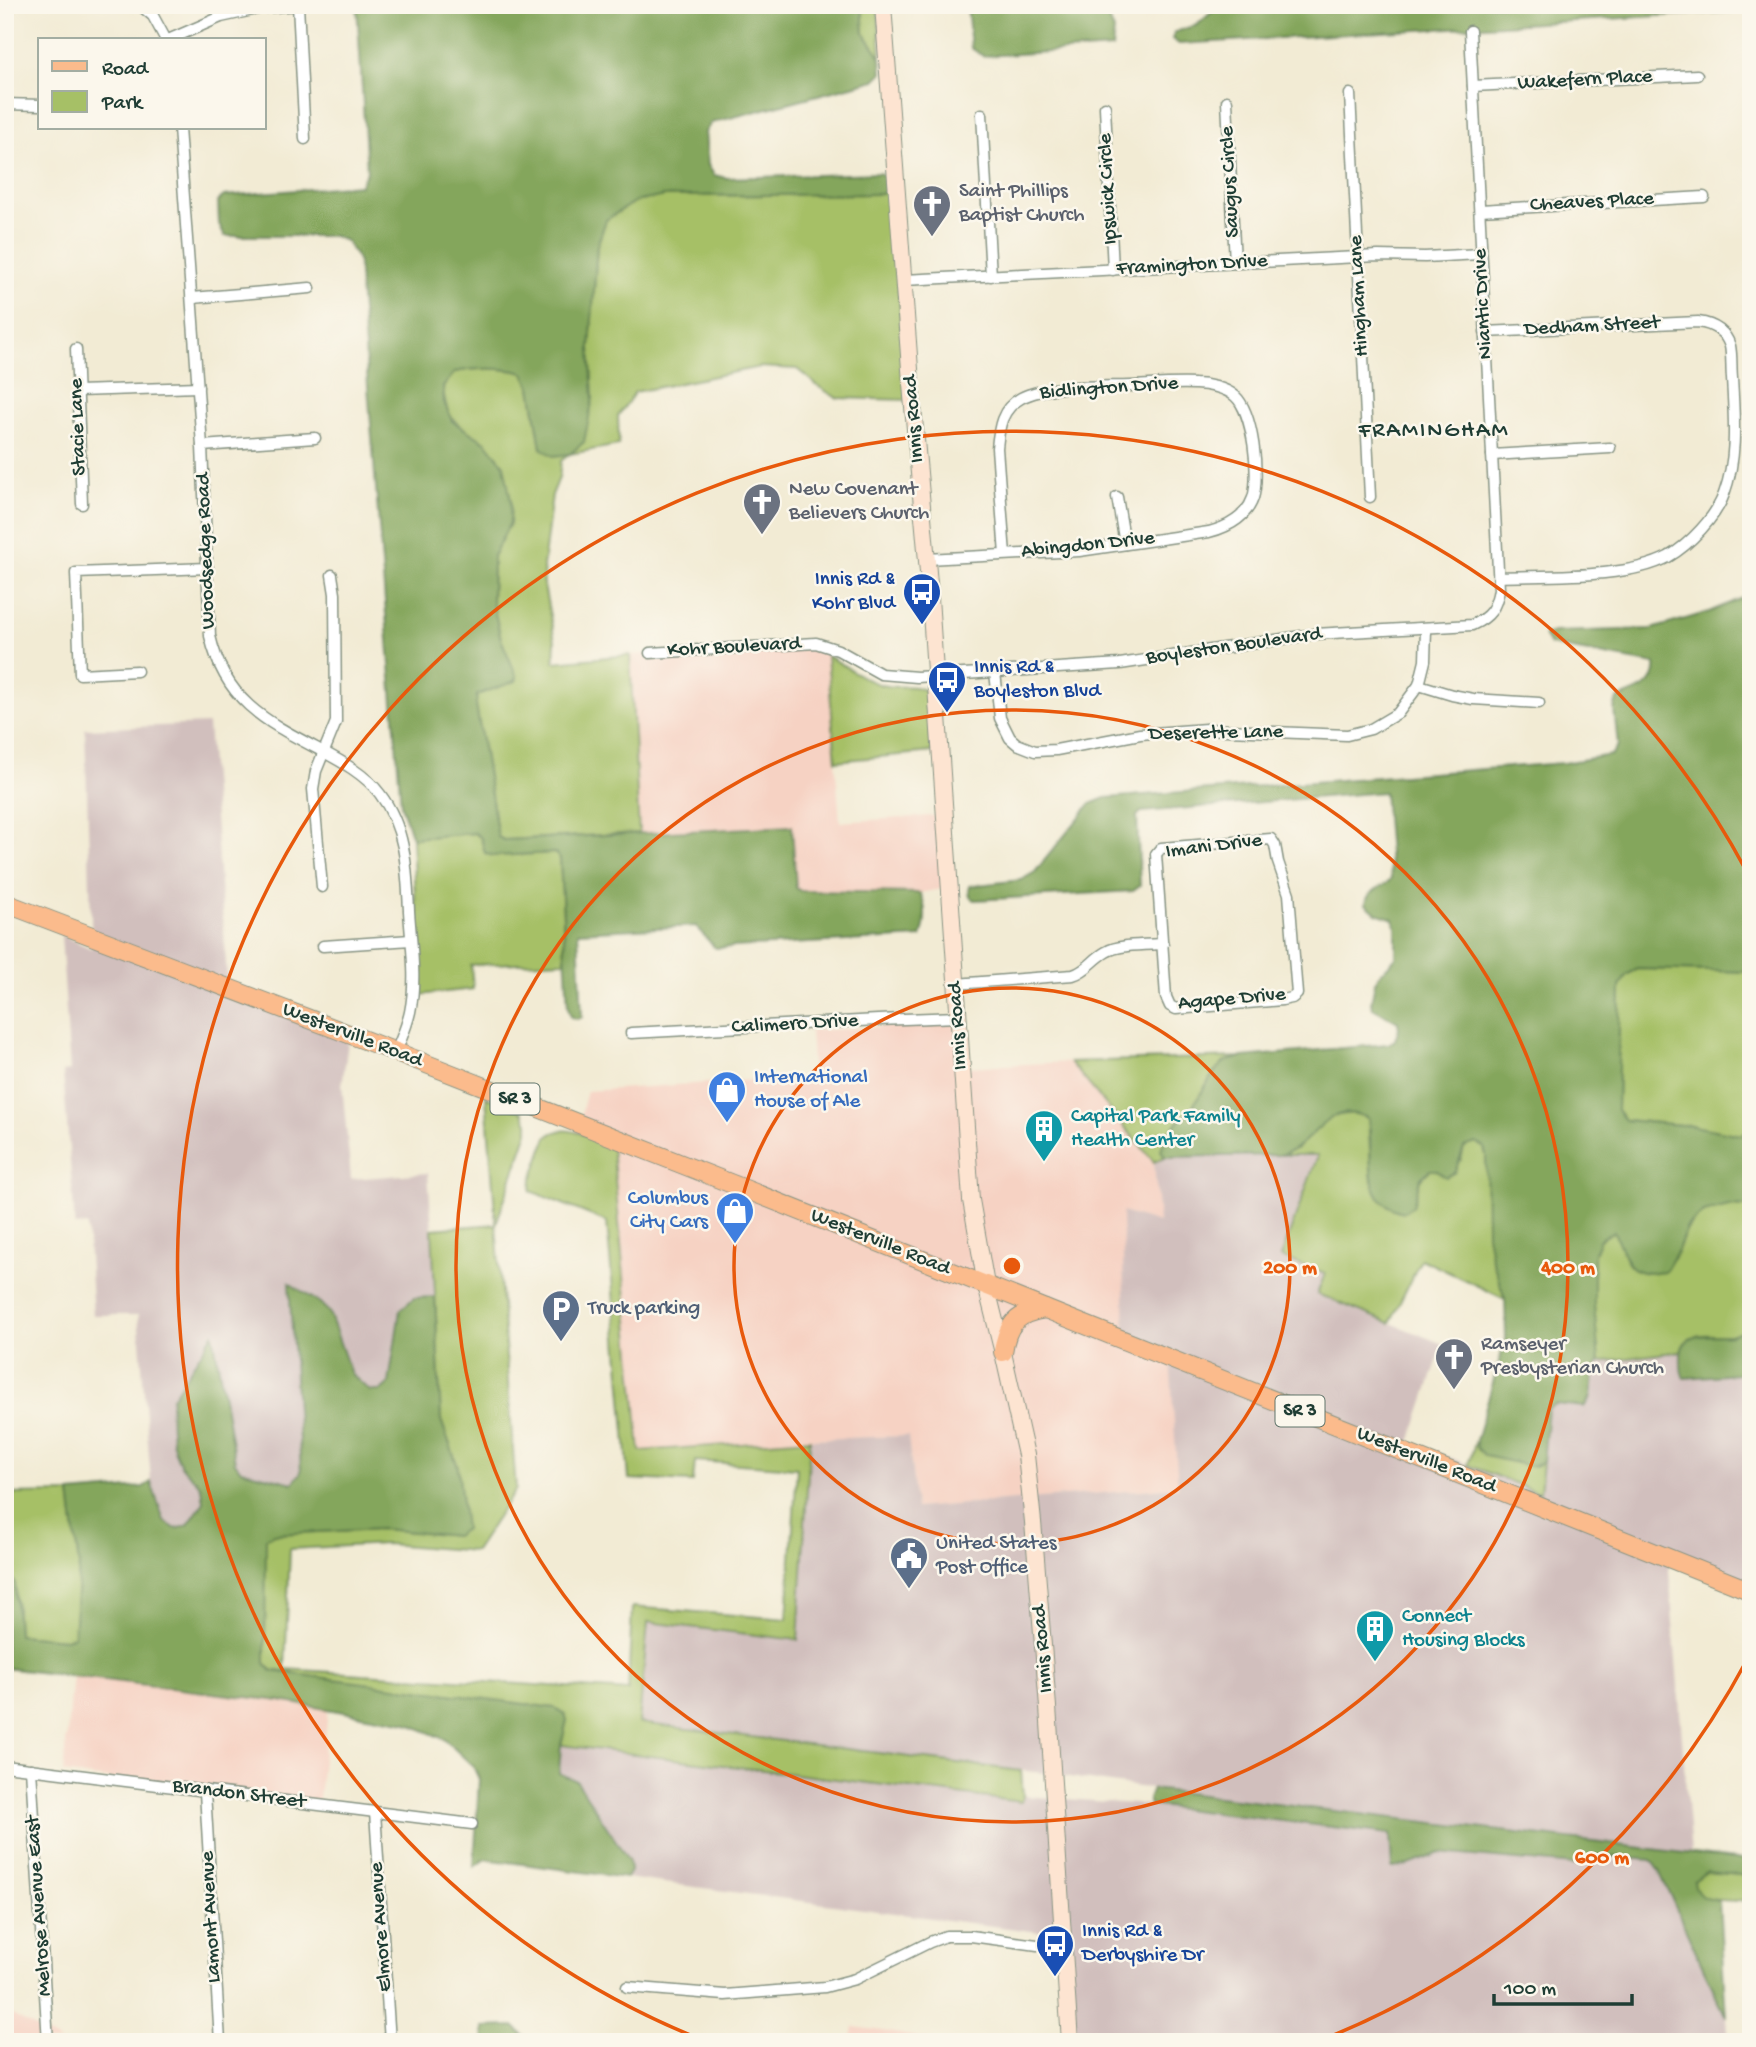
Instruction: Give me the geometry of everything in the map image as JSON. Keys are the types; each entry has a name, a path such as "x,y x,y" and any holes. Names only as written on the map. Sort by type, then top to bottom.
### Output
{"main road":[{"name":"Innis Road","path":"883,5 936,674 971,1200 986,1285 1026,1455 1055,1793 1070,2042"},
{"name":"Westerville Road","path":"5,903 396,1052 1751,1591"},
{"path":"1003,1352 1005,1336 1021,1315 1045,1309"}],"street":[{"path":"141,5 153,16 166,38"},
{"path":"172,38 221,17 262,8 298,5 305,139"},
{"name":"Niantic Drive","path":"1470,31 1499,577"},
{"name":"Wakefern Place","path":"1473,86 1697,75"},
{"name":"Hingham Lane","path":"1350,94 1370,497"},
{"name":"Saugus Circle","path":"1227,101 1235,264"},
{"path":"5,104 38,105"},
{"name":"Ipswick Circle","path":"1105,107 1113,270"},
{"path":"982,114 991,276"},
{"name":"Woodsedge Road","path":"179,130 202,446 210,636 214,654 233,690 245,702 281,729 359,774 380,793 393,817 403,843 406,862 413,970 410,1012 396,1052"},
{"name":"Cheaves Place","path":"1480,209 1704,197"},
{"name":"Framington Drive","path":"904,280 1480,254"},
{"path":"192,298 310,288"},
{"name":"Dedham Street","path":"1485,332 1698,321 1721,331 1730,346 1735,456 1724,497 1700,532 1668,557 1629,570 1499,577"},
{"name":"Stacie Lane","path":"76,349 82,504"},
{"name":"Bidlington Drive","path":"1006,555 998,433 1006,410 1020,399 1047,390 1197,384 1224,390 1235,396"},
{"path":"78,390 198,387"},
{"name":"Abingdon Drive","path":"927,559 1079,551 1228,527 1243,515 1253,498 1255,478 1253,434 1244,408 1235,396"},
{"path":"202,446 315,438"},
{"path":"1492,455 1610,448"},
{"path":"1117,497 1125,544"},
{"path":"137,671 80,674 76,573 208,568"},
{"path":"322,887 313,789 316,771 336,722 335,594 332,575"},
{"name":"Boyleston Boulevard","path":"936,674 1120,664 1315,634 1472,625 1487,618 1496,605 1499,577"},
{"name":"Deserette Lane","path":"996,672 1000,718 1010,738 1035,751 1056,750 1140,734 1206,729 1347,734 1371,729 1398,713 1419,685 1426,629"},
{"name":"Kohr Boulevard","path":"650,653 816,643 838,650 881,674 917,677 936,674"},
{"path":"1419,685 1473,699 1539,703"},
{"name":"Imani Drive","path":"1163,944 1156,854 1161,848 1271,839 1276,852"},
{"name":"Agape Drive","path":"1163,944 1166,998 1170,1006 1176,1009 1292,998 1298,988 1289,894 1276,852"},
{"path":"323,946 411,940"},
{"path":"956,985 1073,975 1083,972 1111,949 1163,944"},
{"name":"Calimero Drive","path":"631,1033 958,1017"},
{"name":"Brandon Street","path":"5,1766 472,1824"},
{"name":"Melrose Avenue East","path":"31,1769 48,2042"},
{"name":"Lamont Avenue","path":"205,1792 220,2042"},
{"name":"Elmore Avenue","path":"375,1812 390,2042"},
{"path":"627,1987 725,1995 825,1987 855,1979 946,1936 971,1936 1052,1947 1063,1934"}],"shaded area":[{"path":"806,643 826,645 840,822 947,815 951,887 920,893 800,891 796,887 792,826 639,833 630,655"},
{"path":"208,724 228,990 349,1035 342,1085 351,1179 428,1173 435,1297 414,1298 400,1310 389,1383 380,1391 370,1391 352,1374 329,1312 290,1284 301,1473 293,1483 241,1470 235,1462 212,1335 172,1398 170,1409 181,1465 202,1486 204,1501 188,1525 176,1529 164,1522 151,1482 138,1315 93,1315 87,1225 75,1226 63,1072 70,1071 61,935 92,949 85,729"},
{"path":"961,1022 965,1067 1070,1062 1154,1162 1159,1223 1122,1212 1170,1356 1179,1487 916,1508 908,1436 810,1439 640,1451 612,1146 576,1133 587,1091 813,1076 810,1031"},
{"path":"1319,1154 1325,1274 1318,1294 1443,1344 1410,1442 1540,1492 1548,1409 1556,1404 1591,1397 1593,1372 1599,1362 1681,1351 1681,1374 1684,1378 1751,1373 1751,1591 1668,1558 1691,1853 1152,1789 639,1723 648,1622 798,1640 810,1439 908,1436 916,1508 1178,1487 1170,1357 1125,1340 1122,1212 1159,1223 1154,1162 1165,1157"},
{"path":"73,1676 280,1701 328,1710 318,1808 63,1773"},
{"path":"561,1745 1021,1802 1023,1796 1150,1805 1390,1834 1393,1868 1440,1853 1574,1865 1590,1855 1651,1860 1659,1871 1726,2017 1728,2042 1070,2042 1062,1935 626,1878 630,1871 559,1773"},
{"path":"5,2011 61,2042 5,2042"},
{"path":"853,2027 890,2032 940,2042 850,2042"}],"green space":[{"path":"357,5 862,5 864,33 881,57 882,73 875,80 711,123 705,132 708,165 714,175 726,178 880,173 887,178 886,191 881,194 665,196 634,202 606,220 597,246 590,348 593,398 584,442 570,454 553,456 541,448 531,387 524,373 490,369 455,372 443,387 444,402 452,421 487,443 504,465 511,501 510,523 493,556 492,601 501,639 517,677 516,681 477,695 476,705 498,837 504,840 792,826 796,888 801,891 920,893 925,915 921,937 715,948 696,926 578,932 582,1017 577,1019 571,1017 568,1007 560,859 555,853 493,856 485,853 481,838 475,833 412,838 401,805 358,260 346,241 334,236 225,236 219,224 218,201 224,196 360,185 367,172"},
{"path":"862,5 878,5 881,57 864,33"},
{"path":"967,5 1101,5 1114,30 1112,48 983,56 971,48"},
{"path":"1220,5 1742,5 1742,11 1179,44 1172,39 1175,32 1197,25"},
{"path":"887,178 892,198 907,400 837,398 797,369 760,367 635,392 618,416 619,445 570,454 561,461 559,478 552,495 543,566 544,586 555,641 554,662 630,655 639,833 503,840 498,837 476,695 516,677 501,639 492,601 493,556 510,523 487,443 462,427 451,416 443,387 455,372 490,369 524,373 531,387 541,448 593,398 590,348 597,246 606,220 634,202 665,196 881,194 886,191"},
{"path":"1751,594 1751,972 1638,969 1626,975 1620,987 1617,1110 1625,1120 1693,1126 1741,1135 1751,1129 1751,1207 1729,1206 1704,1212 1687,1226 1678,1250 1665,1272 1643,1272 1630,1266 1614,1232 1600,1239 1594,1253 1594,1304 1599,1362 1593,1372 1591,1397 1584,1407 1556,1404 1548,1409 1543,1462 1530,1466 1485,1456 1477,1448 1476,1440 1506,1338 1505,1299 1487,1234 1484,1147 1476,1143 1464,1147 1455,1172 1446,1177 1436,1170 1430,1170 1420,1179 1413,1206 1403,1212 1389,1206 1379,1197 1371,1173 1368,1118 1355,1114 1335,1116 1296,1148 1280,1155 1165,1157 1161,1150 1167,1134 1193,1106 1224,1062 1242,1057 1388,1044 1395,1040 1398,1022 1373,1008 1371,1003 1375,982 1396,957 1396,927 1394,919 1376,913 1366,904 1372,892 1391,879 1384,792 1141,812 1137,816 1140,886 1133,891 975,900 970,897 970,886 1021,880 1035,872 1090,804 1105,798 1563,763 1611,755 1618,745 1614,709 1617,699 1649,683 1655,672 1655,664 1550,645 1544,635 1553,632 1652,629 1709,612"},
{"path":"827,656 879,684 916,687 925,691 928,696 932,752 836,761"},
{"path":"475,833 481,838 485,853 493,856 555,853 560,859 565,961 471,965 473,989 420,995 412,838"},
{"path":"1638,969 1751,972 1751,1129 1741,1135 1693,1126 1625,1120 1617,1110 1620,987 1626,975"},
{"path":"1242,1057 1224,1062 1213,1074 1193,1106 1167,1134 1161,1150 1165,1157 1154,1162 1070,1062"},
{"path":"486,1097 523,1112 528,1123 528,1132 496,1224"},
{"path":"1354,1113 1368,1118 1372,1182 1413,1206 1420,1179 1430,1170 1461,1160 1464,1147 1476,1143 1484,1147 1491,1256 1505,1299 1421,1259 1390,1323 1317,1294 1325,1274 1281,1257 1318,1155 1280,1155 1296,1149 1334,1116"},
{"path":"562,1131 571,1131 612,1146 640,1451 810,1439 798,1640 648,1622 639,1723 1021,1771 1021,1802 561,1745 567,1720 272,1670 265,1663 265,1539 274,1534 382,1529 455,1536 458,1467 441,1420 432,1229 496,1224 516,1489 475,1551 386,1544 290,1549 285,1669 628,1691 632,1607 787,1619 797,1468 695,1461 693,1482 629,1479 607,1222 531,1191 532,1179 547,1137"},
{"path":"1729,1206 1751,1207 1751,1326 1730,1335 1696,1336 1681,1351 1599,1362 1593,1263 1599,1241 1614,1232 1678,1250 1686,1230 1696,1219"},
{"path":"289,1283 329,1312 351,1374 370,1391 380,1391 389,1383 400,1310 414,1298 435,1297 441,1420 458,1467 465,1529 455,1536 382,1529 274,1534 266,1538 265,1663 272,1671 555,1708 565,1714 567,1720 561,1745 559,1773 577,1781 629,1861 630,1871 626,1878 485,1859 474,1867 479,1779 473,1766 444,1739 407,1723 280,1701 5,1668 5,1573 10,1575 15,1583 18,1635 66,1639 74,1636 79,1566 70,1493 143,1487 151,1482 164,1521 176,1529 188,1525 204,1502 199,1484 185,1471 177,1458 171,1433 171,1415 172,1398 213,1334 235,1462 241,1470 293,1483 301,1472"},
{"path":"1751,1326 1751,1373 1684,1378 1681,1356 1686,1342 1699,1336 1733,1334"},
{"path":"1476,1440 1477,1448 1535,1466 1543,1462 1540,1493 1468,1465"},
{"path":"70,1493 79,1566 74,1636 66,1639 18,1635 15,1583 5,1573 5,1494"},
{"path":"1152,1789 1751,1861 1751,1876 1706,1872 1694,1881 1702,1896 1719,1901 1726,2017 1659,1871 1651,1860 1591,1855 1574,1865 1440,1853 1409,1865 1392,1868 1390,1834 1150,1805 1148,1799"},
{"path":"1706,1872 1751,1876 1751,1902 1704,1899 1695,1890 1694,1881"},
{"path":"514,2026 525,2037 525,2042 484,2042 483,2027"}],"place":[{"name":"Saint Phillips Baptist Church","path":"932,238"},
{"name":"New Covenant Believers Church","path":"762,536"},
{"name":"Innis Rd & Kohr Blvd","path":"922,626"},
{"name":"Innis Rd & Boyleston Blvd","path":"947,714"},
{"name":"International House of Ale","path":"727,1124"},
{"name":"Capital Park Family Health Center","path":"1044,1163"},
{"name":"Columbus City Cars","path":"735,1245"},
{"name":"Truck parking","path":"561,1343"},
{"name":"Ramseyer Presbysterian Church","path":"1454,1391"},
{"name":"United States Post Office","path":"909,1590"},
{"name":"Connect Housing Blocks","path":"1375,1663"},
{"name":"Innis Rd & Derbyshire Dr","path":"1055,1978"}],"district":[{"name":"FRAMINGHAM","path":"1434,431"}]}
